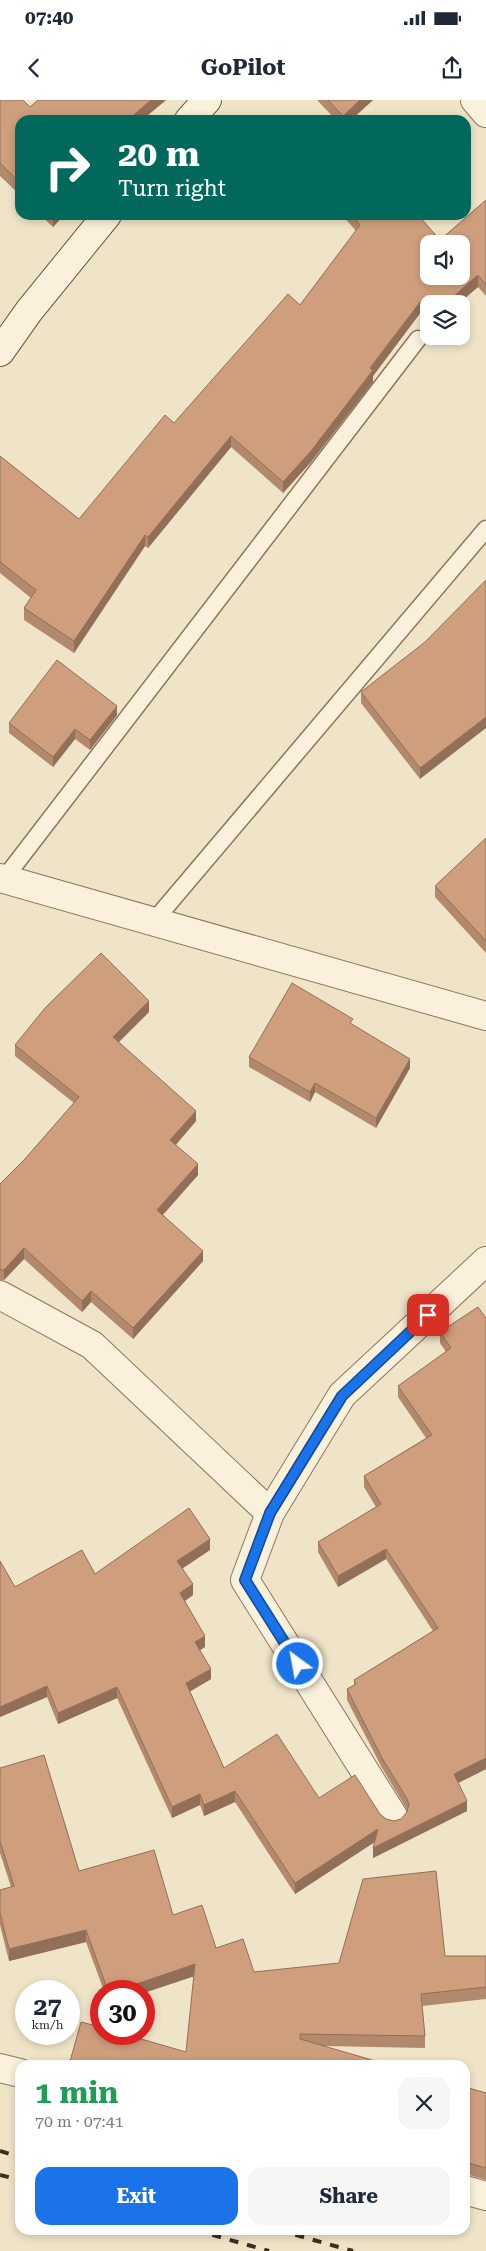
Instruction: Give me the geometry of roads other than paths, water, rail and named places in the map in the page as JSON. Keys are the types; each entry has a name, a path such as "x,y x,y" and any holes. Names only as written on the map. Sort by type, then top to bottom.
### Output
{"street":[{"path":"194,115 207,100"},
{"path":"475,100 486,114"},
{"path":"0,352 29,311 103,220"},
{"path":"2,879 486,1016"},
{"path":"392,1816 245,1580 270,1513 342,1396 486,1261"},
{"path":"0,1295 92,1346 270,1513"},
{"path":"0,2068 15,2072"},
{"path":"470,2191 486,2196"}],"lane":[{"path":"2,879 418,339"},
{"path":"154,922 486,529"}],"railway":[{"path":"0,2151 15,2156"},
{"path":"0,2175 15,2179"},
{"path":"213,2235 269,2251"},
{"path":"296,2235 353,2251"}]}
